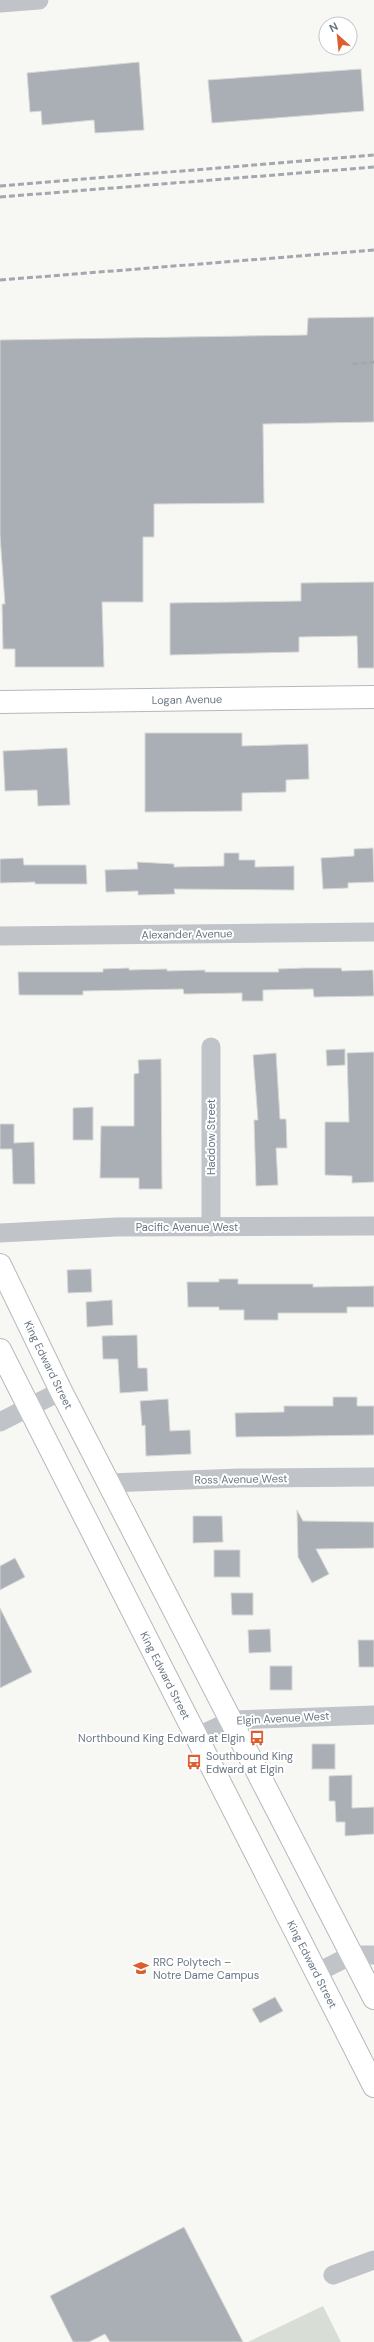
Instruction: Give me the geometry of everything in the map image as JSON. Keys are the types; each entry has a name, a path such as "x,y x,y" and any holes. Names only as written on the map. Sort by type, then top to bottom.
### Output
{"main road":[{"name":"Logan Avenue","path":"0,702 374,696"},
{"name":"King Edward Street","path":"0,1265 61,1391 232,1720 374,1998"},
{"name":"King Edward Street","path":"0,1350 374,2086"}],"street":[{"path":"0,3 39,0"},
{"name":"Alexander Avenue","path":"0,936 374,932"},
{"name":"Haddow Street","path":"211,1047 211,1227"},
{"name":"Pacific Avenue West","path":"0,1233 116,1227 374,1226"},
{"path":"0,1422 61,1391"},
{"name":"Ross Avenue West","path":"109,1484 240,1478 374,1477"},
{"name":"Elgin Avenue West","path":"196,1737 232,1720 374,1714"},
{"path":"316,1973 352,1955 374,1955"},
{"path":"332,2274 374,2260"}],"shaded area":[{"path":"323,2306 341,2342 248,2342"}],"building":[{"path":"139,62 144,130 95,133 94,120 42,125 41,111 30,112 27,73"},
{"path":"361,69 364,111 212,123 208,80"},
{"path":"374,317 374,422 263,424 264,503 154,504 154,537 143,537 143,602 102,602 104,667 15,667 15,649 3,649 2,604 5,604 0,536 0,340 307,335 308,318"},
{"path":"374,582 374,668 358,668 357,636 299,637 299,652 170,655 170,603 301,601 301,583"},
{"path":"145,733 242,733 242,746 308,744 309,779 286,780 286,792 242,793 242,811 145,812"},
{"path":"67,748 70,805 38,806 37,790 5,791 3,751"},
{"path":"373,848 374,882 348,883 348,888 323,889 321,858 354,856 354,849"},
{"path":"224,853 239,853 239,860 255,860 255,867 294,866 294,890 174,889 175,894 138,895 138,891 106,892 105,870 138,869 137,862 174,864 174,867 224,866"},
{"path":"23,858 24,865 86,865 87,884 35,884 35,882 0,883 0,859"},
{"path":"129,968 129,970 167,969 167,971 205,970 205,972 279,972 278,969 304,968 341,968 342,971 373,970 374,996 314,997 313,989 263,990 263,1001 242,1001 242,993 184,994 183,989 83,991 83,995 19,995 18,972 103,972 103,969"},
{"path":"345,1049 345,1065 327,1066 326,1050"},
{"path":"374,1052 374,1182 352,1183 352,1176 325,1175 325,1122 349,1122 347,1053"},
{"path":"276,1053 280,1119 286,1119 287,1148 276,1148 278,1185 256,1186 254,1120 258,1120 253,1055"},
{"path":"161,1059 162,1189 139,1189 139,1178 100,1178 101,1126 134,1126 134,1074 139,1073 138,1060"},
{"path":"93,1107 93,1140 73,1140 73,1108"},
{"path":"0,1124 14,1124 14,1143 34,1142 35,1184 13,1184 12,1149 0,1149"},
{"path":"91,1269 92,1292 68,1293 67,1270"},
{"path":"219,1279 238,1279 238,1284 313,1284 313,1287 374,1286 374,1307 347,1307 347,1313 278,1313 278,1320 244,1320 244,1310 219,1310 219,1307 188,1307 187,1282 219,1282"},
{"path":"112,1300 113,1325 87,1327 86,1302"},
{"path":"137,1335 138,1368 147,1368 148,1391 120,1393 118,1359 103,1359 102,1336"},
{"path":"333,1397 357,1397 357,1406 374,1406 374,1435 236,1437 235,1413 284,1412 284,1406 333,1406"},
{"path":"168,1399 170,1431 190,1430 191,1454 146,1456 145,1425 142,1426 140,1401"},
{"path":"297,1510 303,1521 374,1522 374,1548 316,1549 329,1574 312,1583 298,1557"},
{"path":"193,1516 222,1516 223,1542 193,1543"},
{"path":"214,1550 240,1550 240,1577 214,1577"},
{"path":"15,1558 25,1577 0,1590 0,1566"},
{"path":"231,1593 253,1593 253,1615 232,1615"},
{"path":"0,1608 32,1672 0,1688"},
{"path":"270,1629 271,1652 249,1653 248,1630"},
{"path":"358,1640 374,1640 374,1667 359,1667"},
{"path":"270,1666 292,1666 292,1690 270,1690"},
{"path":"312,1744 335,1744 335,1769 312,1769"},
{"path":"352,1775 352,1808 374,1807 374,1834 345,1836 345,1822 336,1822 335,1801 329,1801 329,1776"},
{"path":"275,1997 283,2011 260,2023 252,2009"},
{"path":"184,2227 243,2342 110,2342 105,2334 89,2342 73,2342 50,2296"}],"railway":[{"path":"0,186 374,155"},
{"path":"0,197 374,167"},
{"path":"0,280 374,250"},
{"path":"352,364 374,362"}],"place":[{"name":"Northbound King Edward at Elgin","path":"257,1738"},
{"name":"Southbound King Edward at Elgin","path":"194,1762"},
{"name":"RRC Polytech – Notre Dame Campus","path":"141,1968"}]}
